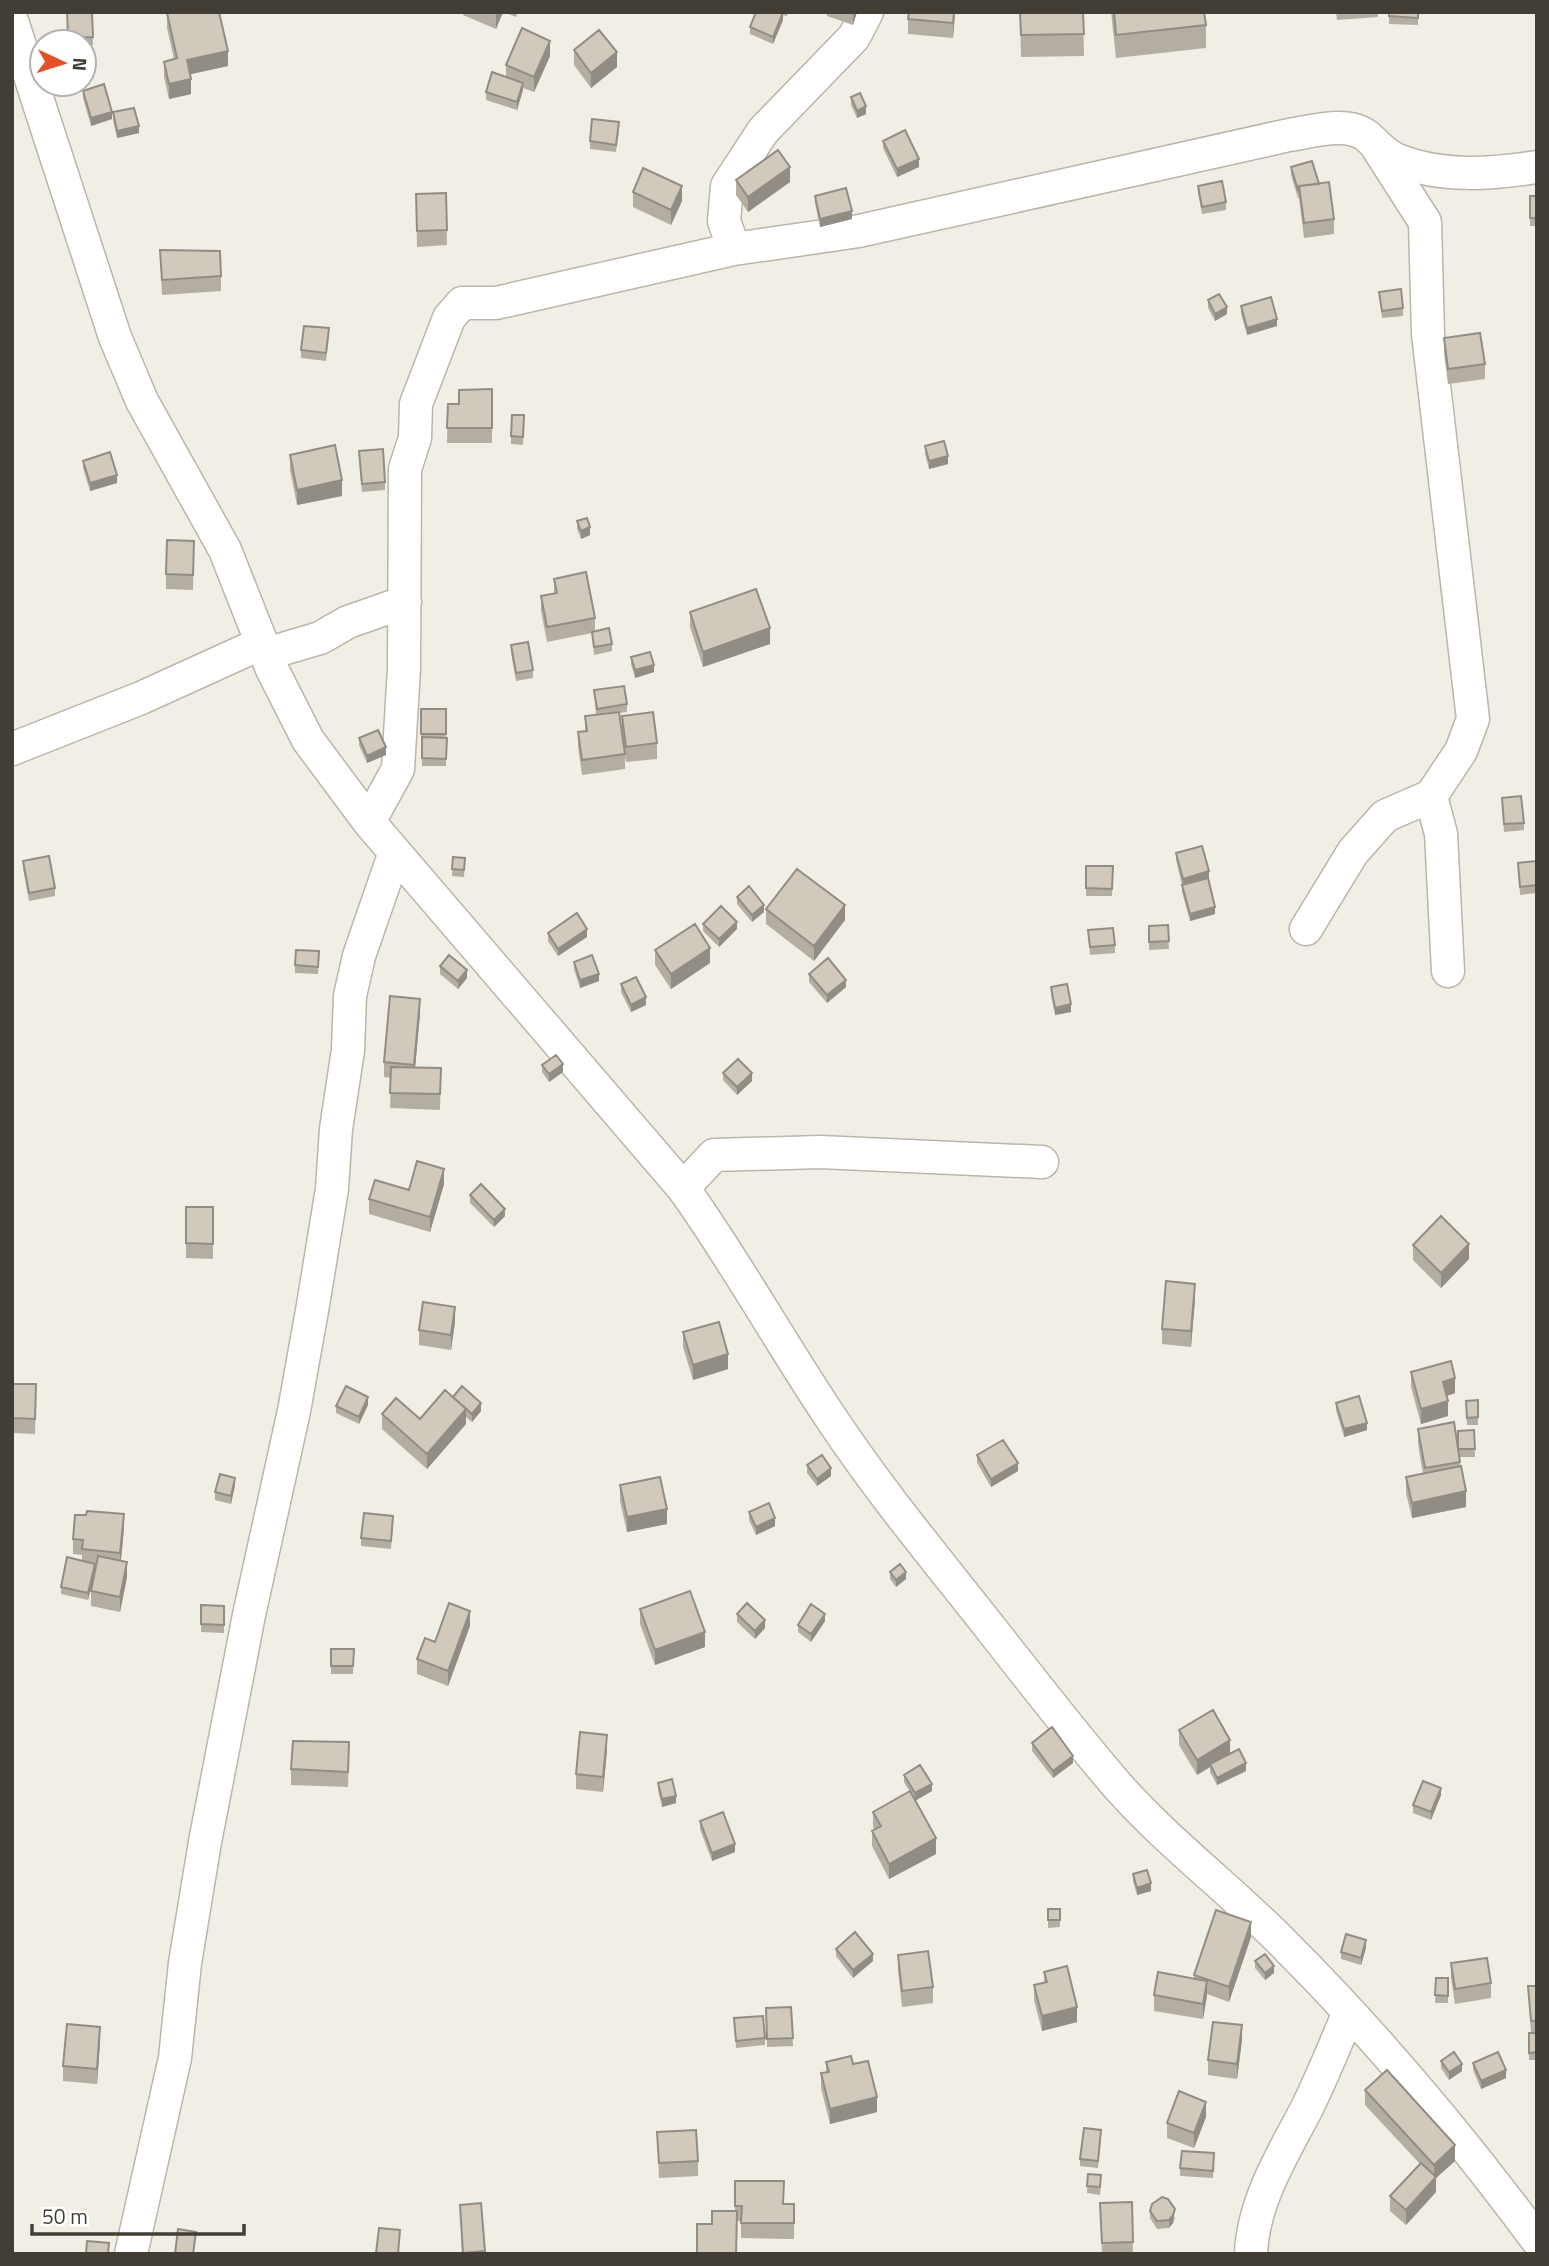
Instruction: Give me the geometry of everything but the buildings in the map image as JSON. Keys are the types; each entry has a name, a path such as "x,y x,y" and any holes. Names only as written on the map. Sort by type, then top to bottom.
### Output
{"street":[{"path":"734,249 724,221 727,186 763,131 854,37 867,12"},
{"path":"12,21 115,337 142,401 225,550 264,649 308,740 369,822 683,1188 725,1247 832,1419 872,1475 1053,1709 1119,1787 1199,1868 1284,1943 1392,2060 1479,2162 1537,2240"},
{"path":"369,822 398,769 405,602 405,469 415,438 416,404 449,317 462,303 496,303 734,249 859,231 1289,135 1340,128 1366,135 1376,146 1425,222 1428,334 1473,719 1461,751 1431,796 1385,816 1353,852 1306,929"},
{"path":"1376,146 1395,160 1456,173 1491,173 1537,167"},
{"path":"12,749 264,649 320,638 348,622 405,602"},
{"path":"1431,796 1441,834 1448,971"},
{"path":"131,2254 175,2058 185,1962 205,1842 249,1615 294,1411 313,1305 332,1189 336,1129 348,1050 350,996 359,956 395,852"},
{"path":"683,1188 714,1155 820,1152 1042,1163"},
{"path":"1251,2254 1252,2238 1273,2169 1329,2060 1348,2014"}]}
